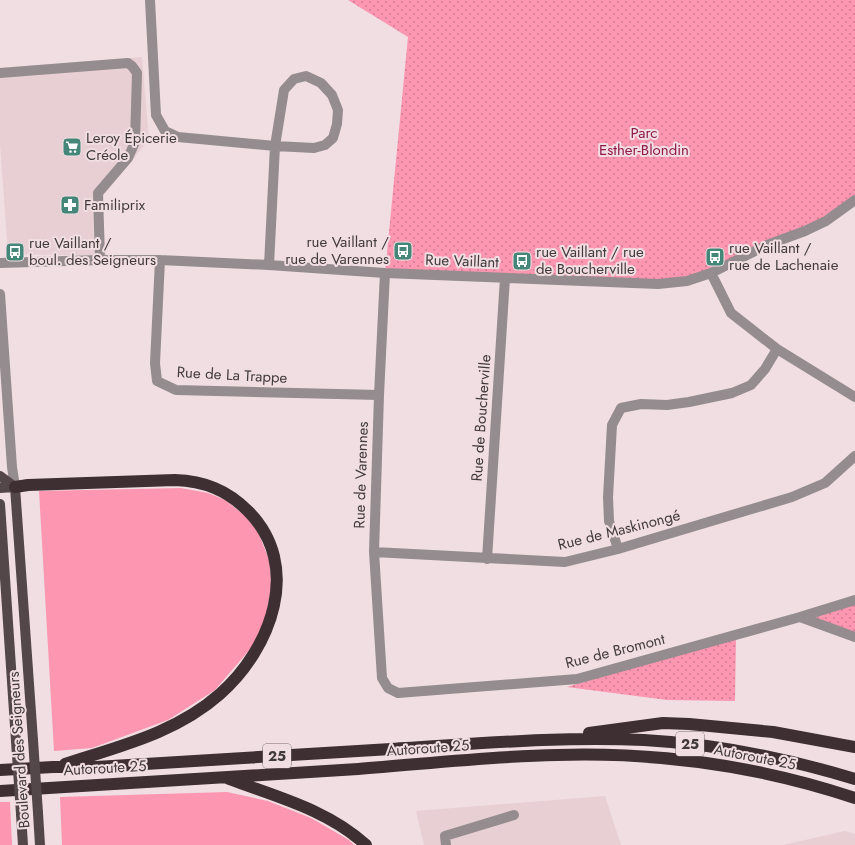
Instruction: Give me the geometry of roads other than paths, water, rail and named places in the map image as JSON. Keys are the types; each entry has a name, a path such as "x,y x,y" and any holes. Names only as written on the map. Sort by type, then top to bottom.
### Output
{"highway":[{"path":"15,487 47,484 175,480 187,480 208,484 226,493 251,514 268,539 277,567 275,605 266,632 242,672 221,694 194,714 165,730 129,744 54,767"},
{"path":"522,741 663,724 712,726 773,732 855,747"},
{"name":"Autoroute 25","path":"0,770 54,767 103,767 522,741 611,739 692,744 770,757 855,779"},
{"name":"Autoroute 25","path":"0,791 387,767 544,755 614,755 668,758 744,769 790,779 855,798"},
{"path":"224,777 308,808 338,824 366,845"}],"main road":[{"path":"0,476 15,487"},
{"path":"0,488 15,487"},
{"name":"Boulevard des Seigneurs","path":"15,487 40,845"},
{"name":"Boulevard des Seigneurs","path":"0,504 23,845"},
{"path":"0,573 5,591"}],"street":[{"path":"150,0 156,115 165,131 178,137 274,146 314,148 325,145 334,138 338,110 332,95 321,83 306,76 294,79 284,90 274,146 269,264"},
{"path":"0,73 128,63 137,73 135,142 128,158 98,193 100,260"},
{"name":"Rue Vaillant","path":"0,263 160,260 269,264 385,273 658,284 687,281 711,273 767,245 826,220 855,200"},
{"name":"Rue de La Trappe","path":"160,260 155,363 157,381 176,390 379,395"},
{"name":"Rue de Varennes","path":"382,678 374,552 385,273"},
{"path":"711,273 731,313 777,349 855,397"},
{"name":"Rue de Boucherville","path":"487,559 505,278"},
{"name":"Boulevard des Seigneurs","path":"0,294 3,381 15,487"},
{"path":"618,549 610,522 608,497 612,425 621,408 641,404 667,405 732,393 751,384 765,369 777,349"},
{"name":"Rue de Maskinongé","path":"374,552 565,562 618,549 792,497 825,483 855,456"},
{"name":"Rue de Bromont","path":"382,678 388,688 398,693 577,679 800,617 855,600"},
{"path":"800,617 855,637"},
{"path":"446,845 446,836 514,815"}],"place":[{"name":"Leroy Épicerie Créole","path":"72,147"},
{"name":"Familiprix","path":"70,205"},
{"name":"rue Vaillant / rue de Varennes","path":"403,251"},
{"name":"rue Vaillant / boul. des Seigneurs","path":"15,252"},
{"name":"rue Vaillant / rue de Lachenaie","path":"715,257"},
{"name":"rue Vaillant / rue de Boucherville","path":"522,261"}],"park label":[{"name":"Parc Esther-Blondin","path":"644,142"}]}
